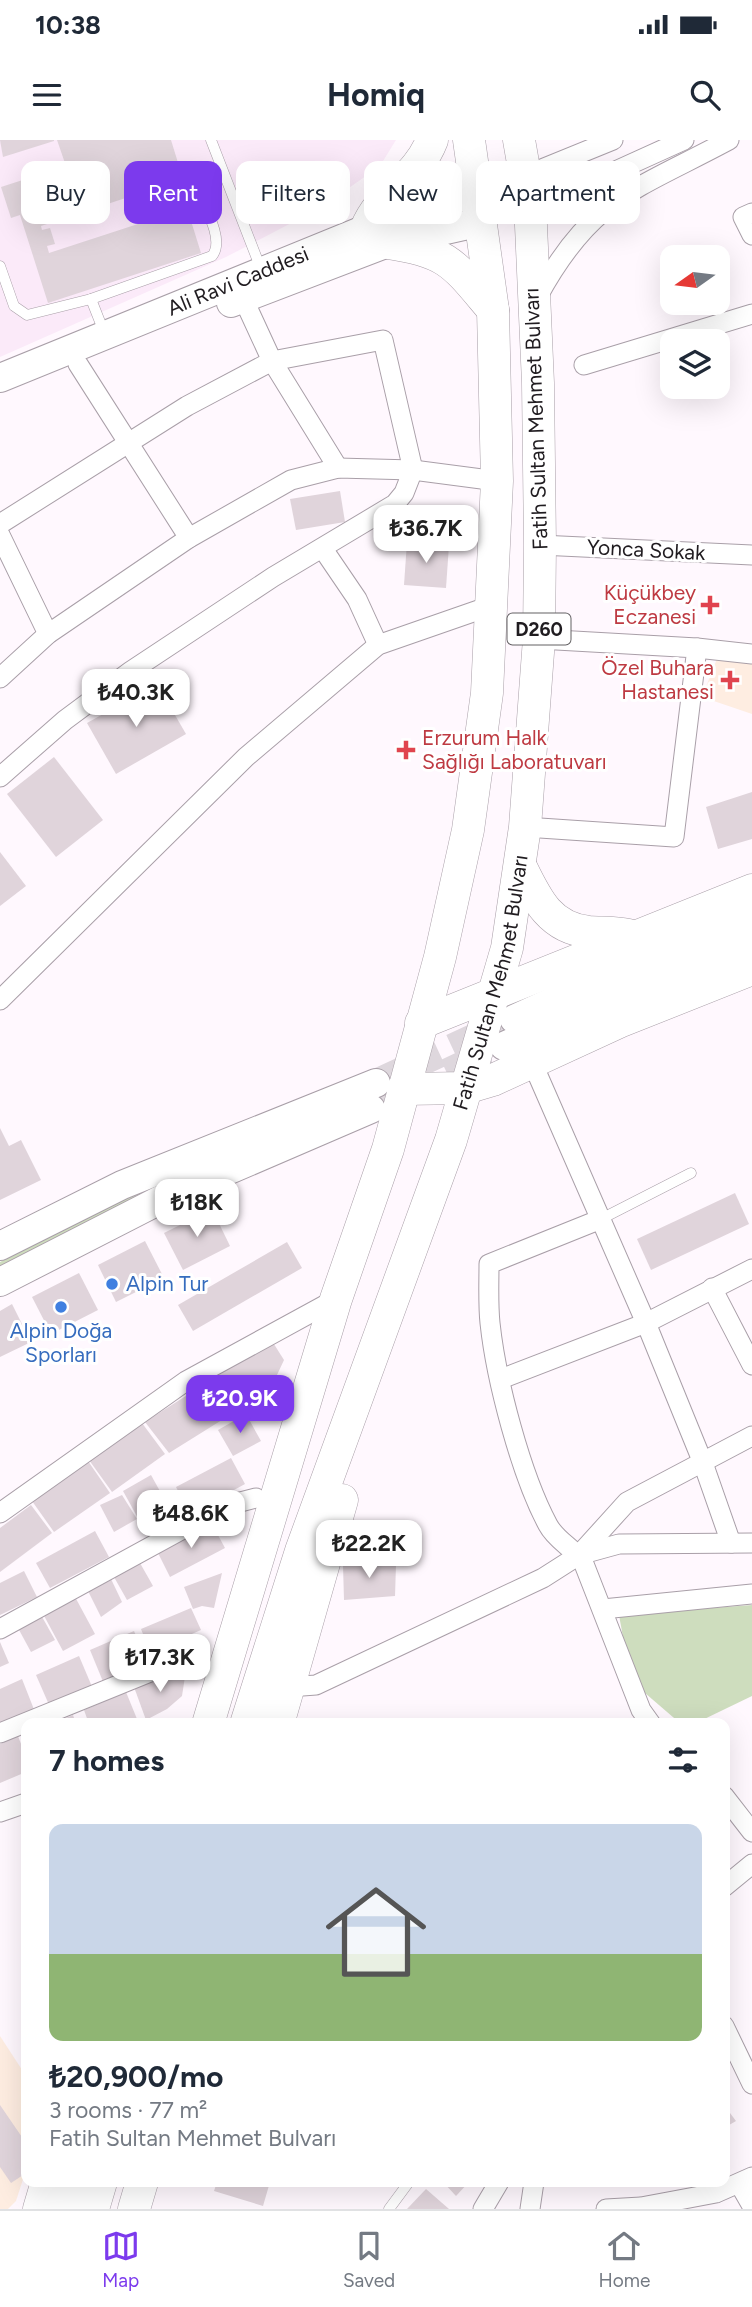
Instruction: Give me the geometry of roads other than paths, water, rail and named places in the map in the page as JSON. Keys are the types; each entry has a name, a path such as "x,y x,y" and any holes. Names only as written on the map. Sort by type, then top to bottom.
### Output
{"highway":[{"path":"432,140 407,180 373,210 377,236 444,257 492,310"},
{"name":"Fatih Sultan Mehmet Bulvarı","path":"469,140 476,183"},
{"name":"Fatih Sultan Mehmet Bulvarı","path":"210,1718 335,1304 388,1149 384,1094 421,1023 440,957 468,830 487,693 497,481 492,310 482,224"},
{"name":"Fatih Sultan Mehmet Bulvarı","path":"248,1718 301,1551 446,1153 507,948 525,827 539,639 540,545 534,303 529,224"},
{"path":"520,865 538,901 560,924 573,930 632,936"},
{"path":"421,1023 752,890"},
{"path":"384,1094 466,1087 493,1080 653,1007 752,969"},
{"path":"190,1718 284,1407 309,1350 335,1304"},
{"path":"280,1718 330,1535 365,1429 367,1373"},
{"path":"39,2209 46,2187"},
{"path":"62,2209 69,2187"},
{"path":"93,2209 100,2187"},
{"path":"134,2209 141,2187"}],"main road":[{"name":"Ali Ravi Caddesi","path":"0,378 261,270 476,208"},
{"name":"Ali Ravi Caddesi","path":"0,396 243,298 377,236"},
{"path":"514,1019 646,959 752,920"},
{"path":"504,1046 637,986 752,941"},
{"path":"0,1246 122,1185 384,1094"},
{"path":"0,1282 164,1198 384,1094"}],"street":[{"path":"549,161 613,140"},
{"path":"638,161 684,140"},
{"path":"534,303 562,254 603,209 632,189 729,140"},
{"path":"752,212 743,217 752,235"},
{"path":"243,298 272,361 338,468"},
{"path":"584,365 752,314"},
{"path":"0,524 187,406 272,361 383,340 413,470 404,493 395,504 273,577 131,671 65,720 0,777"},
{"path":"78,365 189,538"},
{"path":"2,672 48,634 189,538 291,480 338,468 413,470 497,481"},
{"path":"0,535 48,634"},
{"name":"Yonca Sokak","path":"540,545 752,555"},
{"path":"323,549 357,600 378,645"},
{"path":"0,1000 246,757 378,645 493,605"},
{"path":"539,639 697,648 752,654"},
{"path":"525,827 674,837 697,648"},
{"path":"532,1062 646,1323 703,1463 731,1543"},
{"path":"601,1219 489,1264 490,1323 517,1445 542,1515 561,1542 579,1555 603,1609 641,1710 647,1718"},
{"path":"501,1379 646,1323 752,1269"},
{"path":"712,1288 752,1365"},
{"path":"0,1513 186,1381 299,1317 335,1304"},
{"path":"289,1687 316,1685 543,1578 579,1555 627,1502 752,1436"},
{"path":"0,1629 225,1506 256,1498"},
{"path":"579,1555 618,1544 752,1543"},
{"path":"603,1609 752,1594"},
{"path":"37,1718 160,1668"},
{"path":"0,1733 21,1724"},
{"path":"730,1804 752,1832"},
{"path":"0,1812 21,1805"},
{"path":"730,1882 752,1864"},
{"path":"730,2041 752,2084"},
{"path":"606,2209 641,2207 716,2193 746,2181 752,2206"},
{"path":"483,2209 496,2187"},
{"path":"530,2209 533,2187"}],"lane":[{"path":"211,140 261,270"},
{"path":"0,266 14,306 27,315 91,299 214,253 217,240 211,224"},
{"path":"91,299 105,336"},
{"path":"601,1219 691,1173"},
{"path":"389,2209 405,2187"}],"tunnel":[{"path":"376,1083 514,1019"},
{"path":"371,1109 488,1053"}],"place":[{"name":"Küçükbey Eczanesi","path":"710,605"},
{"name":"Özel Buhara Hastanesi","path":"730,680"},
{"name":"Erzurum Halk Sağlığı Laboratuvarı","path":"406,750"},
{"name":"Alpin Tur","path":"112,1284"},
{"name":"Alpin Doğa Sporları","path":"61,1307"}]}
